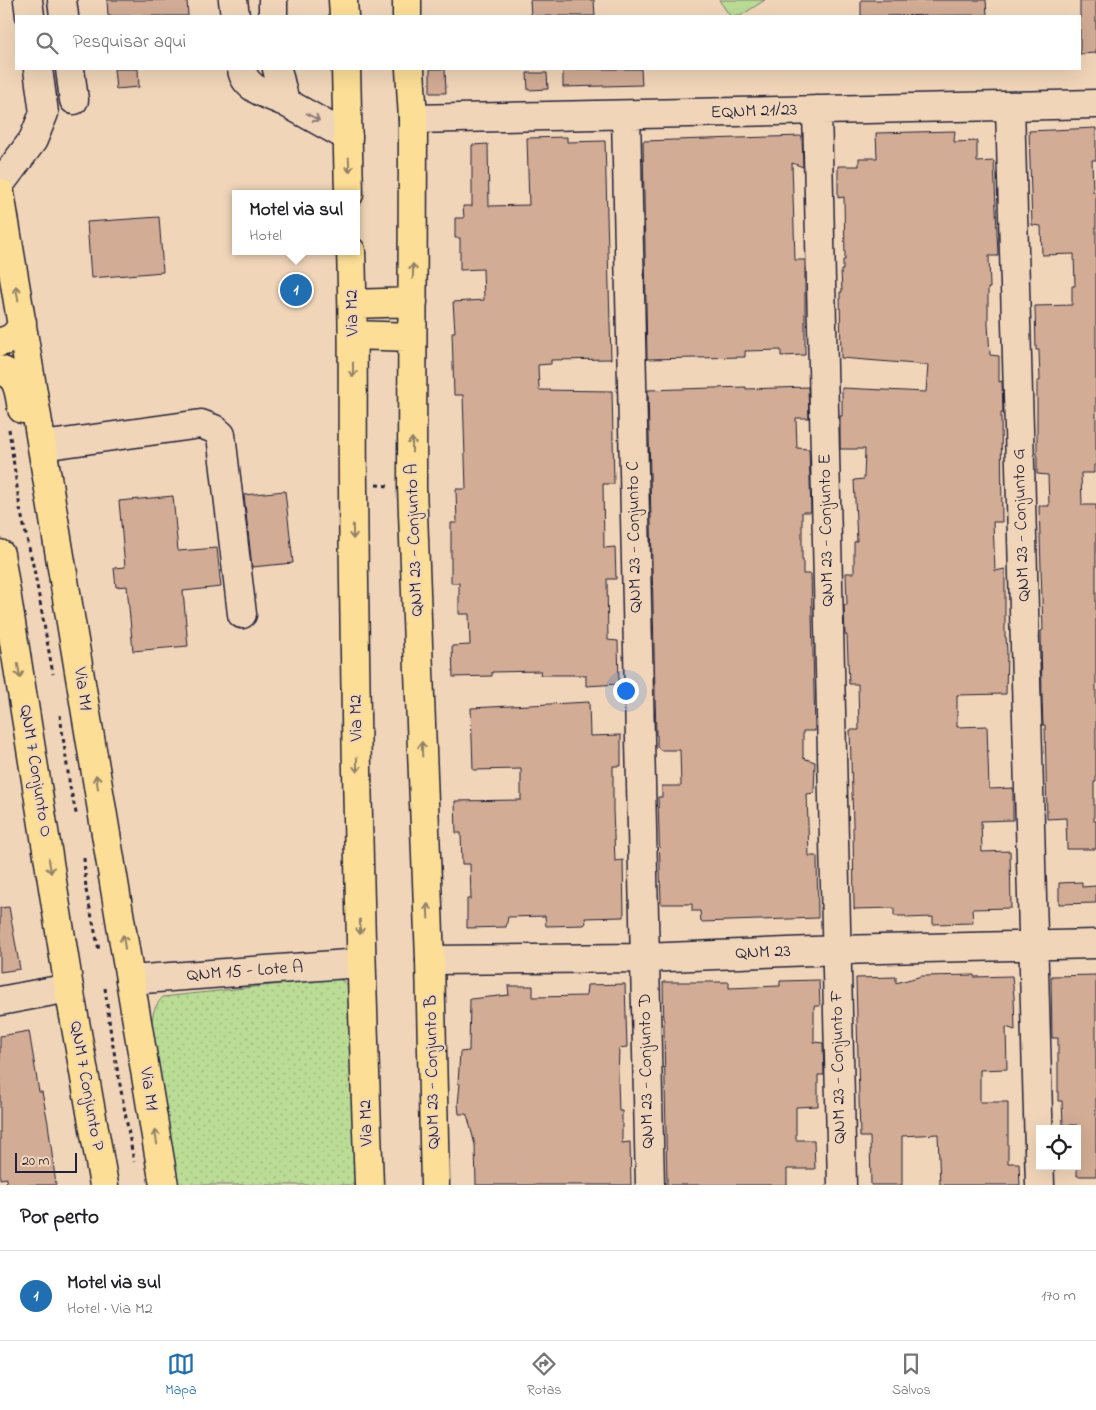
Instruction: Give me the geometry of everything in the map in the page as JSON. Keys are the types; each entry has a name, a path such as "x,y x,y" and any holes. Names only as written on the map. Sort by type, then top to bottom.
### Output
{"main road":[{"path":"344,0 344,15"},
{"path":"406,0 407,15"},
{"path":"346,70 349,190"},
{"path":"410,70 413,119"},
{"name":"QNM 23 - Conjunto A","path":"413,119 412,487 430,960"},
{"name":"Via M1","path":"0,194 69,614 117,980 164,1185"},
{"name":"Via M2","path":"351,255 361,963 369,1185"},
{"path":"353,304 413,302"},
{"path":"0,342 15,336 20,330 22,322"},
{"path":"353,335 412,337"},
{"path":"0,370 13,377 18,388 43,546 69,614"},
{"name":"QNM 7 Conjunto O","path":"0,554 69,988"},
{"name":"QNM 23 - Conjunto B","path":"430,960 435,1185"},
{"name":"QNM 7 Conjunto P","path":"69,988 104,1185"}],"street":[{"path":"28,0 30,15"},
{"path":"62,0 64,15"},
{"path":"233,0 235,15"},
{"path":"273,0 273,15"},
{"path":"0,184 33,140 44,113 38,70"},
{"path":"70,70 74,100"},
{"path":"242,70 242,73 253,87 285,102 348,137"},
{"path":"277,70 285,102"},
{"name":"EQNM 21/23","path":"413,119 481,116 626,116 1096,104"},
{"name":"QNM 23 - Conjunto G","path":"1010,106 1040,1185"},
{"name":"QNM 23 - Conjunto E","path":"817,110 837,950"},
{"name":"QNM 23 - Conjunto C","path":"626,116 644,958"},
{"path":"42,446 201,424 214,429 221,435 242,614"},
{"name":"QNM 23","path":"430,960 644,958 837,950 1096,944"},
{"name":"QNM 23 - Conjunto F","path":"837,950 842,1185"},
{"name":"QNM 23 - Conjunto D","path":"644,958 650,1185"},
{"name":"QNM 15 - Lote A","path":"117,980 361,963"},
{"path":"0,1001 69,988"}],"path":[{"path":"8,420 20,509 34,569 54,681"},
{"path":"353,484 412,487"},
{"path":"59,709 70,787 78,824"},
{"path":"83,852 86,890 99,953"},
{"path":"117,980 111,1035 134,1166"}],"green space":[{"path":"719,0 765,0 742,15 729,15"},
{"path":"335,978 349,986 359,1185 177,1185 152,1031 154,1011 159,1002 163,997"}],"building":[{"path":"107,0 187,0 188,15 108,15"},
{"path":"530,0 594,0 595,15 531,15"},
{"path":"861,0 986,0 987,15 861,15"},
{"path":"1080,0 1096,0 1096,53 1081,54"},
{"path":"114,70 138,70 139,87 116,89"},
{"path":"430,70 445,70 446,93 430,93"},
{"path":"563,70 641,70 642,85 563,87"},
{"path":"527,73 547,73 548,89 528,90"},
{"path":"1096,128 1096,160 1092,160 1093,192 1096,192 1096,465 1094,465 1094,473 1081,473 1082,505 1096,505 1096,782 1094,782 1094,821 1096,821 1096,849 1067,849 1066,818 1047,819 1045,725 1043,725 1042,698 1041,631 1043,630 1039,506 1049,506 1048,475 1037,474 1037,381 1040,381 1039,350 1036,350 1035,306 1072,305 1072,286 1075,286 1074,254 1042,255 1041,226 1032,225 1029,131"},
{"path":"955,131 954,142 977,141 977,162 994,161 998,256 989,256 988,324 990,355 999,356 999,382 1002,381 1003,413 1001,413 1002,522 993,522 995,571 1005,569 1005,637 1007,652 1006,694 957,695 957,727 987,726 989,789 1013,788 1013,820 981,821 982,852 1010,851 1011,908 972,909 973,923 933,924 933,917 906,918 906,916 894,916 894,908 854,909 850,730 859,730 858,684 849,684 844,605 847,605 846,573 854,573 854,542 857,541 854,480 864,479 865,449 840,449 842,388 926,392 928,365 841,358 840,292 842,292 841,270 843,270 843,260 845,260 844,197 838,198 838,166 859,166 859,158 877,158 876,133"},
{"path":"802,136 803,167 792,163 795,260 805,260 805,355 781,356 781,350 745,351 745,357 647,359 643,141"},
{"path":"567,137 567,142 605,141 611,359 551,360 551,364 538,365 539,390 612,391 614,484 603,484 604,548 615,547 616,579 607,579 608,640 618,641 619,684 586,686 586,675 540,675 541,671 492,672 492,676 453,677 452,646 470,645 469,614 459,614 459,583 451,583 451,523 457,523 456,489 466,489 463,395 454,395 452,332 455,332 453,302 484,300 483,269 460,270 460,238 455,238 455,218 464,218 463,206 472,206 472,145 488,144 489,206 529,205 527,138"},
{"path":"159,217 163,272 91,278 87,222"},
{"path":"746,387 746,389 808,387 809,418 796,418 797,448 809,449 811,512 802,512 802,560 803,574 811,574 815,731 803,731 803,758 815,762 814,793 807,794 809,856 817,856 818,918 701,922 700,911 692,911 692,904 661,904 658,797 662,797 662,786 681,786 680,750 660,750 657,746 656,735 648,390"},
{"path":"285,491 293,563 252,567 244,495"},
{"path":"173,496 178,551 217,548 221,587 183,591 188,646 133,651 127,586 116,587 114,568 125,567 119,501"},
{"path":"589,702 590,736 621,735 621,766 613,766 613,810 615,861 623,860 624,917 585,918 586,923 584,925 546,926 545,916 508,917 506,927 467,928 467,899 471,899 470,864 462,864 461,833 456,833 455,801 521,800 521,769 473,770 471,708"},
{"path":"1082,882 1082,887 1096,886 1096,903 1059,904 1059,883"},
{"path":"9,907 20,969 0,972 0,908"},
{"path":"974,975 974,977 1012,976 1015,1030 1006,1027 1007,1069 980,1070 980,1102 1008,1102 1008,1163 1019,1163 1020,1185 940,1185 938,1134 902,1136 902,1185 871,1185 870,1137 860,1137 856,978 896,977 896,983 922,976"},
{"path":"1096,975 1096,1176 1077,1176 1077,1170 1081,1170 1081,1125 1063,1125 1062,1101 1058,1101 1058,1038 1052,1038 1051,976"},
{"path":"819,980 820,1006 814,1006 814,1042 823,1043 824,1075 818,1075 818,1106 796,1107 796,1140 814,1140 815,1169 787,1169 787,1185 667,1185 663,982 729,982 729,988 780,986 780,981"},
{"path":"625,984 627,1047 619,1048 618,1079 619,1111 622,1111 622,1143 630,1142 631,1185 476,1185 475,1145 467,1114 459,1114 458,1104 460,1052 469,1051 470,999 509,995 508,986 533,986 533,997 586,996 587,985"},
{"path":"29,1031 39,1092 42,1092 48,1123 56,1185 6,1185 7,1178 0,1179 0,1036"}],"place":[{"name":"Motel via sul","path":"296,290"}]}
